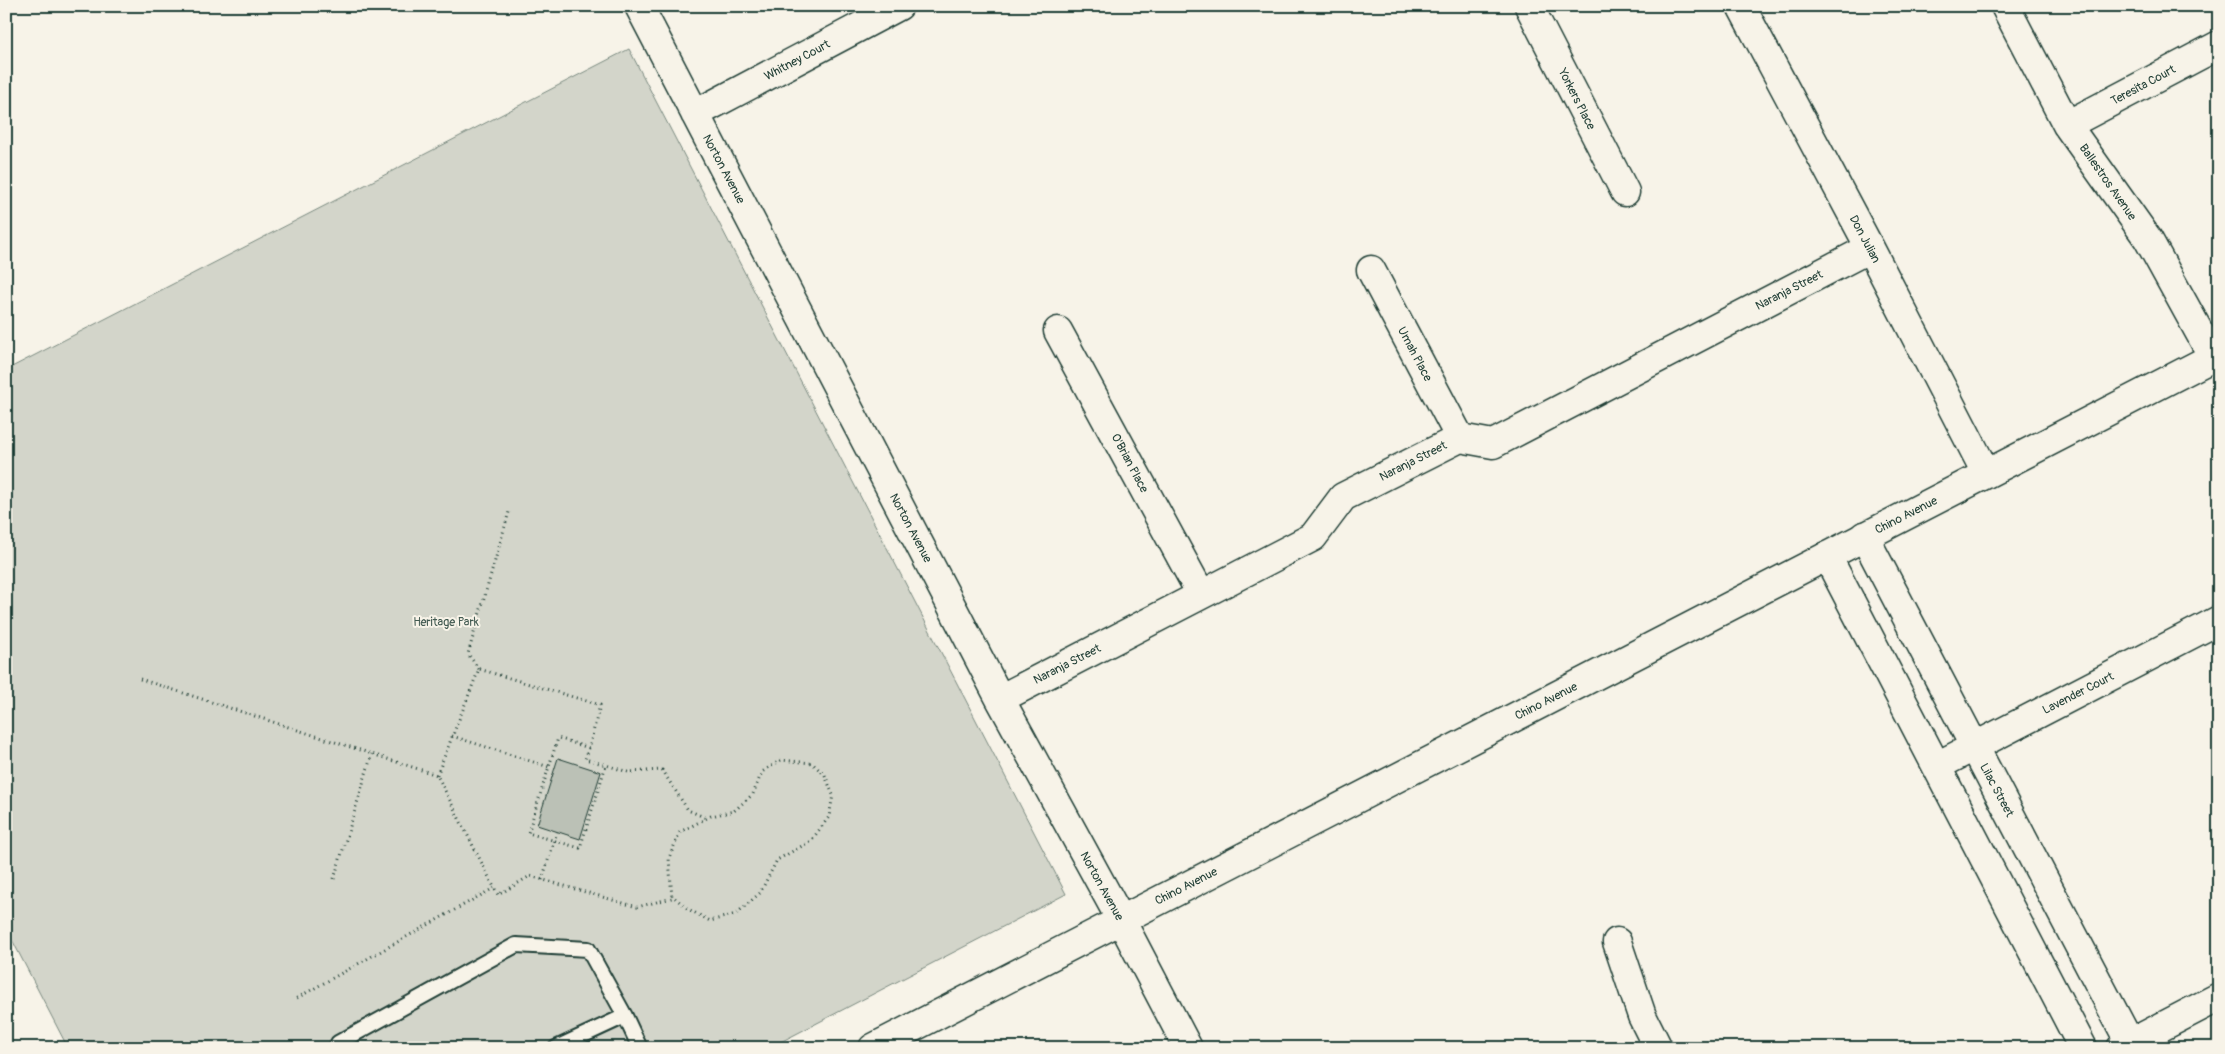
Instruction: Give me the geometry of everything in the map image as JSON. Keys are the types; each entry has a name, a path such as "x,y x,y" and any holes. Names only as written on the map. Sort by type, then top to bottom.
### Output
{"street":[{"name":"Norton Avenue","path":"640,6 694,114 1000,699 1121,920 1188,1048"},
{"name":"Whitney Court","path":"694,114 899,6"},
{"name":"Yorkers Place","path":"1529,6 1625,192"},
{"name":"Don Julian","path":"1741,6 1870,248 1986,473"},
{"name":"Ballestros Avenue","path":"2005,6 2067,125 2148,239 2216,355"},
{"name":"Teresita Court","path":"2067,125 2219,45"},
{"name":"Naranja Street","path":"1000,699 1313,537 1343,497 1460,438 1493,444 1870,248"},
{"name":"Umah Place","path":"1371,270 1460,438"},
{"name":"O'Brian Place","path":"1058,331 1201,594"},
{"name":"Chino Avenue","path":"873,1048 2216,355"},
{"name":"Lilac Street","path":"1864,536 1975,747 2125,1046"},
{"path":"1827,556 2083,1048"},
{"name":"Lavender Court","path":"1936,766 2219,620"},
{"path":"1617,942 1642,1016 1658,1048"},
{"path":"2125,1046 2219,997"}],"lane":[{"path":"336,1048 338,1043 516,945 588,949 625,1016 640,1048"},
{"path":"556,1048 625,1016"}],"path":[{"path":"509,512 468,654 478,669 600,705 585,759 628,772 662,770 688,810 706,818"},
{"path":"437,776 478,669"},
{"path":"140,679 437,776 498,895 530,876 637,907 672,898 674,897 688,909 710,921 736,914 760,893 777,860 811,841 829,817 833,795 825,775 812,763 781,760 762,772 753,794 734,810 706,818 680,832 669,858 672,898"},
{"path":"452,736 548,767"},
{"path":"589,748 558,738 528,833 580,848 606,765"},
{"path":"334,879 372,754"},
{"path":"542,880 557,832"},
{"path":"297,998 494,888"}],"green space":[{"name":"Heritage Park","path":"629,49 1066,894 769,1048 68,1048 6,928 6,370"}],"building":[{"path":"558,758 601,772 580,839 537,825"}]}
